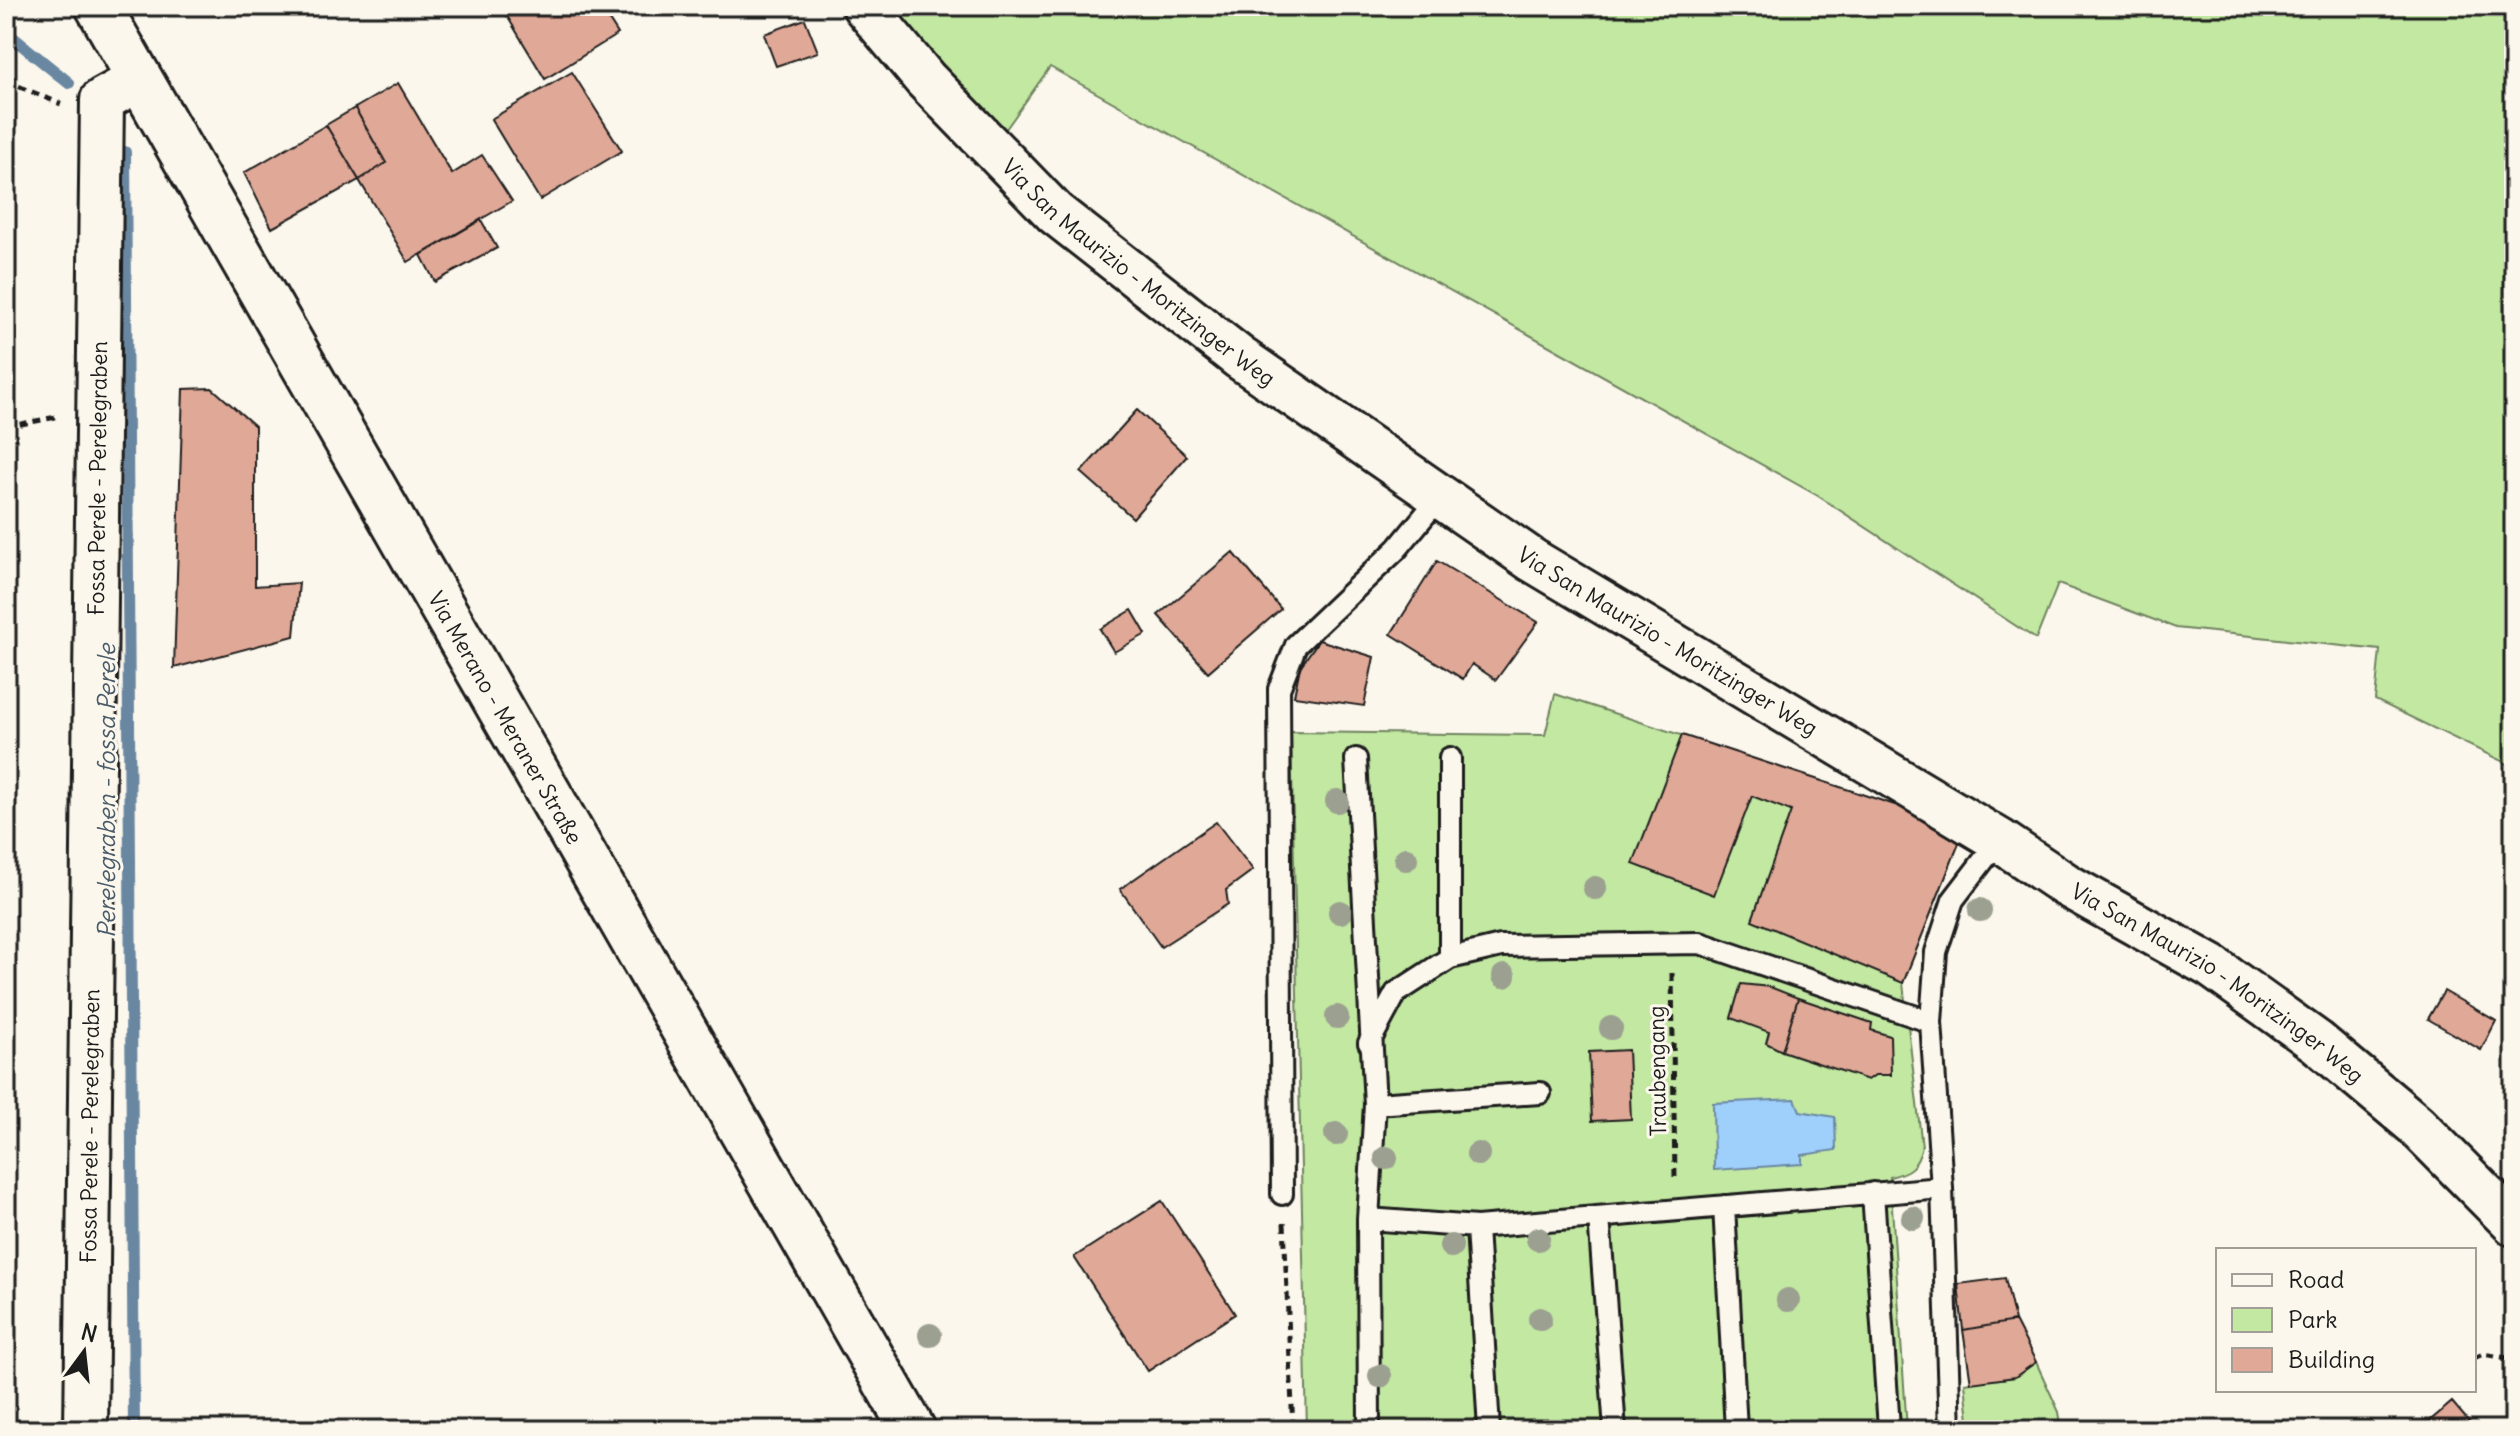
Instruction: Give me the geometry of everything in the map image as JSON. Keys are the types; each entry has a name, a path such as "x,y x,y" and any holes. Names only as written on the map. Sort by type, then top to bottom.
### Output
{"main road":[{"name":"Via Merano - Meraner Straße","path":"98,6 913,1430"}],"street":[{"name":"Via San Maurizio - Moritzinger Weg","path":"864,6 925,79 1055,213 1240,358 1532,560 1999,840 2066,885 2211,966 2317,1042 2416,1125 2514,1224"},
{"path":"102,100 140,79"},
{"name":"Fossa Perele - Perelegraben","path":"86,1430 102,100"}],"lane":[{"path":"1282,1194 1279,689 1296,645 1397,549 1439,498"},
{"path":"1450,758 1450,958"},
{"path":"1356,759 1369,1044 1375,1104 1368,1219 1369,1430"},
{"path":"1950,1430 1942,1188 1931,1022 1936,952 1953,900 1999,840"},
{"path":"1369,1044 1396,993 1450,958 1501,946 1700,943 1931,1022"},
{"path":"1375,1104 1540,1093"},
{"path":"1368,1219 1477,1227 1942,1188"},
{"path":"1873,1193 1889,1428"},
{"path":"1724,1206 1736,1430"},
{"path":"1599,1217 1615,1430"},
{"path":"1477,1227 1489,1430"}],"path":[{"path":"6,81 64,105 102,100"},
{"name":"Traubengang","path":"1675,1209 1672,973 1700,943"},
{"path":"1282,1194 1293,1430"},
{"path":"2476,1357 2483,1354 2514,1359"}],"green space":[{"path":"890,6 2514,6 2514,767 2375,700 2380,650 2176,628 2058,584 2036,639 1818,496 1050,67 1006,129 984,115"},
{"path":"1555,694 1965,828 1903,983 1922,1147 1912,1168 1890,1177 1907,1430 1307,1430 1291,732 1545,735"},
{"path":"2036,1362 2059,1412 2062,1430 1970,1430 1965,1383 2015,1377"}],"water":[{"path":"1795,1099 1800,1111 1835,1117 1836,1150 1802,1155 1802,1164 1714,1170 1713,1103"}],"building":[{"path":"501,6 600,6 618,34 545,79"},
{"path":"805,19 818,52 776,66 764,34"},
{"path":"572,72 622,151 540,200 491,119"},
{"path":"398,83 452,174 482,155 512,201 408,262 359,180 386,163 355,108"},
{"path":"355,108 386,163 359,180 326,125"},
{"path":"326,125 359,180 272,228 244,173"},
{"path":"481,220 497,248 435,282 421,255"},
{"path":"212,388 255,426 255,586 299,583 294,636 174,668 183,389"},
{"path":"1137,410 1187,456 1133,518 1081,472"},
{"path":"1233,552 1281,609 1208,672 1158,615"},
{"path":"1437,561 1538,622 1496,680 1472,664 1463,679 1391,634"},
{"path":"1132,610 1146,634 1114,652 1100,629"},
{"path":"1319,640 1374,657 1364,706 1294,696 1300,667"},
{"path":"1682,735 1965,828 1903,983 1752,920 1791,811 1752,796 1714,895 1633,864"},
{"path":"1216,822 1253,870 1226,890 1228,904 1161,947 1120,889"},
{"path":"1741,984 1770,987 1798,998 1782,1051 1766,1043 1769,1032 1731,1018"},
{"path":"2444,991 2496,1021 2481,1050 2428,1019"},
{"path":"1798,998 1872,1023 1871,1030 1890,1036 1891,1075 1875,1075 1868,1080 1782,1051"},
{"path":"1628,1050 1631,1119 1592,1121 1589,1052"},
{"path":"1162,1201 1235,1314 1148,1371 1074,1257"},
{"path":"2005,1278 2015,1321 1963,1330 1958,1284"},
{"path":"2015,1321 2036,1362 2015,1377 1971,1383 1963,1330"},
{"path":"2452,1402 2476,1430 2419,1430"}],"waterway":[{"path":"6,32 69,83"},
{"name":"Perelegraben - fossa Perele","path":"125,152 134,1430"}]}
